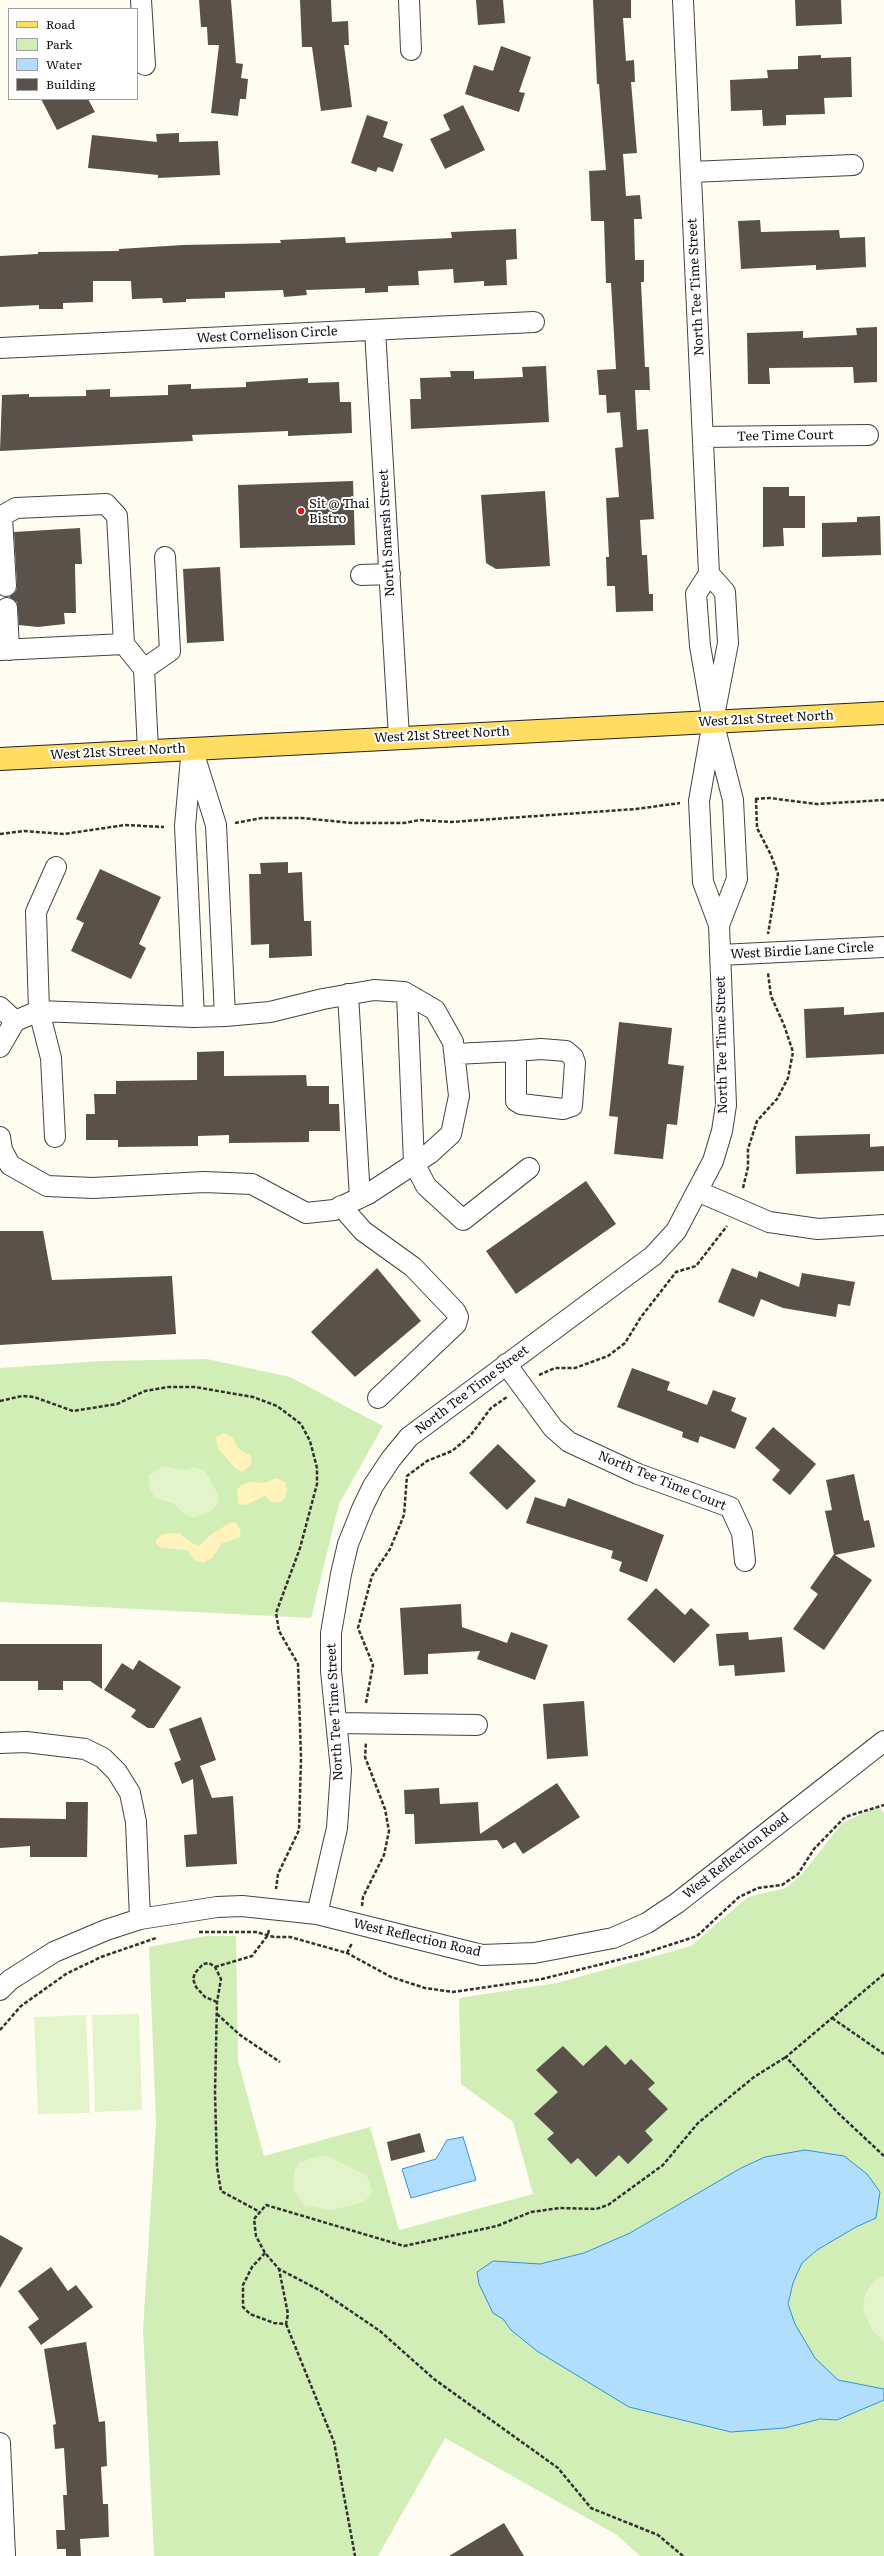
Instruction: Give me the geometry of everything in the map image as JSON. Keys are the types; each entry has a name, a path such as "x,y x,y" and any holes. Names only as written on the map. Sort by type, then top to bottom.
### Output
{"main road":[{"name":"West 21st Street North","path":"0,759 148,750 884,713"}],"street":[{"path":"140,0 145,65"},
{"path":"409,0 411,50"},
{"name":"North Tee Time Street","path":"683,0 709,574 696,594 700,646 713,721 733,800 737,879 719,924"},
{"path":"690,172 853,165"},
{"name":"West Cornelison Circle","path":"0,348 534,322"},
{"name":"North Smarsh Street","path":"375,330 399,737"},
{"name":"Tee Time Court","path":"703,437 868,435"},
{"path":"6,586 1,517 16,508 106,504 117,516 124,644 144,669 148,750"},
{"path":"144,669 170,651 165,557"},
{"path":"361,575 390,574"},
{"name":"North Tee Time Street","path":"316,1914 337,1828 341,1770 331,1671 331,1633 342,1566 362,1509 373,1486 391,1459 409,1438 506,1364 653,1256 676,1231 713,1160 722,1131 726,1105 719,924 703,882 699,801 728,643 725,592 709,574"},
{"path":"7,608 4,650 124,644"},
{"path":"192,748 216,825 225,1016"},
{"path":"192,748 185,826 194,1017"},
{"path":"55,1137 51,1058 39,1011 36,912 56,867"},
{"name":"West Birdie Lane Circle","path":"720,955 884,947"},
{"path":"0,1047 15,1021 39,1011 194,1017 225,1016 270,1012 348,994 374,990 407,994 435,1010 453,1042 459,1096 451,1134 414,1163 360,1198 334,1210 306,1213 252,1184 204,1182 93,1188 47,1186 5,1169 0,1137"},
{"path":"348,994 360,1198"},
{"path":"407,994 414,1163 426,1186 462,1220 529,1168"},
{"path":"0,1007 15,1021"},
{"path":"455,1054 516,1050"},
{"path":"696,1191 769,1222 818,1229 884,1225"},
{"path":"341,1206 363,1231 414,1267 455,1311 458,1317 456,1324 378,1398"},
{"name":"North Tee Time Court","path":"506,1364 553,1428 570,1442 638,1474 730,1507 742,1533 746,1561"},
{"path":"337,1723 478,1725"},
{"name":"West Reflection Road","path":"0,1990 10,1980 54,1952 140,1919 189,1910 242,1906 316,1914 482,1954 534,1953 613,1938 647,1923 677,1903 884,1741"},
{"path":"0,1743 26,1742 85,1749 103,1758 117,1772 130,1793 136,1822 140,1919"},
{"path":"0,2443 5,2556"}],"path":[{"path":"733,800 756,799 817,804 884,800"},
{"path":"347,1953 358,1932 363,1897 384,1855 389,1831 385,1810 366,1757 366,1705 373,1665 358,1628 372,1576 390,1549 404,1515 407,1476 427,1461 452,1451 470,1436 492,1408 540,1374 555,1368 575,1368 608,1356 625,1343 646,1310 676,1272 696,1266 728,1225 743,1189 748,1167 748,1149 757,1121 777,1099 784,1085 793,1052 784,1025 771,996 768,953 768,923 778,874 772,855 757,828 756,799"},
{"path":"216,825 262,818 302,818 352,823 404,823 420,820 451,822 587,811 636,809 699,801"},
{"path":"0,834 24,831 64,834 125,825 185,826"},
{"path":"0,1401 22,1396 34,1397 73,1411 117,1404 145,1391 168,1387 195,1386 253,1397 277,1406 301,1424 310,1441 317,1468 317,1484 300,1548 276,1613 279,1631 298,1664 301,1799"},
{"path":"217,2002 205,1997 196,1987 193,1979 195,1973 203,1964 209,1963 220,1973 221,1979 217,2002 216,2130 216,2167 221,2191 260,2212"},
{"path":"682,2556 658,2535 591,2508 558,2468 434,2379 380,2331 321,2291 279,2269 265,2253 256,2236 254,2219 266,2205 404,2246 497,2226 531,2212 560,2208 596,2210 608,2205 663,2165 698,2123 754,2077 786,2057 884,1974"},
{"path":"217,2014 240,2035 280,2062"},
{"path":"832,2018 884,2054"},
{"path":"786,2057 838,2113 884,2156"},
{"path":"265,2253 252,2267 242,2285 243,2308 250,2314 274,2323 286,2324"},
{"path":"279,2269 288,2314 286,2324 334,2442 355,2556"}],"green space":[{"path":"207,1359 290,1377 383,1426 339,1504 311,1618 0,1602 0,1368 102,1361"},
{"path":"164,1466 184,1470 195,1467 205,1471 219,1496 218,1503 211,1511 194,1518 184,1514 173,1503 155,1498 149,1487 149,1475"},
{"path":"879,1806 884,1813 884,2556 640,2556 617,2535 445,2438 378,2556 154,2556 143,2330 156,2123 149,1947 205,1936 236,1936 238,2061 264,2156 370,2127 399,2230 533,2194 513,2122 461,2084 459,1998 557,1983 691,1946 748,1897 786,1888 803,1873 842,1823"},
{"path":"139,2014 142,2110 95,2112 92,2015"},
{"path":"86,2015 90,2113 38,2114 34,2017"},
{"path":"318,2156 327,2156 367,2176 372,2190 371,2196 361,2203 330,2210 304,2205 293,2190 294,2171 299,2163"},
{"path":"884,2276 884,2342 872,2330 864,2312 863,2305 866,2292 874,2281"}],"sand":[{"path":"224,1433 233,1438 239,1449 250,1455 252,1459 250,1466 242,1472 236,1469 218,1449 216,1437"},
{"path":"276,1478 285,1482 287,1489 285,1498 280,1502 273,1503 265,1496 248,1504 241,1505 238,1503 237,1490 241,1485 248,1482 265,1483"},
{"path":"236,1522 241,1530 239,1538 222,1543 212,1558 203,1563 194,1560 187,1550 161,1548 156,1543 156,1540 162,1534 179,1533 194,1544 200,1545 213,1533 230,1523"}],"water":[{"path":"463,2137 476,2180 411,2198 402,2169 436,2159 447,2140"},
{"path":"805,2150 844,2156 867,2174 880,2192 876,2218 856,2227 817,2250 802,2263 793,2283 788,2304 795,2324 815,2358 838,2380 884,2389 884,2400 837,2420 820,2419 785,2428 731,2432 629,2407 537,2351 511,2330 503,2319 493,2313 479,2284 477,2272 493,2261 540,2264 584,2253 630,2233 741,2168 765,2157"}],"building":[{"path":"199,0 231,0 236,63 243,64 241,78 248,79 246,99 240,99 238,116 211,113 219,45 208,45 207,27 201,27"},
{"path":"300,0 331,0 332,22 348,21 349,45 344,45 352,107 321,111 312,47 302,47"},
{"path":"476,0 503,0 505,23 478,25"},
{"path":"593,0 631,0 631,18 623,18 626,61 634,60 635,82 631,82 637,153 623,154 626,196 640,195 642,219 634,219 635,260 644,260 644,282 641,282 645,367 649,367 650,390 635,390 637,430 648,429 654,519 640,520 642,555 647,555 649,594 653,594 653,611 616,612 615,586 607,586 606,557 609,557 606,498 619,497 615,448 623,447 620,412 607,413 606,395 599,395 597,370 616,369 611,283 606,283 604,221 591,221 589,171 606,170 599,84 597,84"},
{"path":"795,0 841,0 842,24 796,26"},
{"path":"501,46 531,57 519,92 525,93 519,112 465,94 474,65 493,71"},
{"path":"821,55 821,58 851,57 852,97 824,98 825,114 786,115 786,125 763,126 762,110 731,111 730,80 768,78 767,70 798,69 798,56"},
{"path":"42,100 89,100 95,112 57,130"},
{"path":"463,105 485,150 445,169 430,139 450,130 443,115"},
{"path":"367,115 388,122 383,137 403,144 393,172 378,167 376,172 351,163"},
{"path":"179,133 179,142 218,141 220,175 158,178 158,175 88,168 92,135 157,142 156,134"},
{"path":"760,220 761,232 839,230 840,238 865,237 866,267 816,270 816,265 741,269 738,221"},
{"path":"516,229 517,259 506,260 507,285 484,286 484,281 454,283 453,269 418,271 419,285 388,286 388,292 365,293 365,288 306,290 307,295 284,297 283,290 225,292 225,298 186,299 186,302 163,303 162,298 132,299 131,281 93,281 93,302 63,303 63,309 39,309 39,305 0,307 0,256 38,254 38,252 119,251 119,249 183,245 281,243 280,240 345,237 346,243 452,238 451,232"},
{"path":"877,327 877,382 854,383 853,367 769,368 770,384 748,384 747,333 803,331 803,338 857,335 856,328"},
{"path":"546,366 549,422 411,429 410,399 421,399 420,378 451,377 450,371 474,371 474,379 523,377 522,367"},
{"path":"308,378 308,383 339,382 340,402 351,402 352,433 288,436 288,431 192,435 193,441 0,451 2,395 29,394 29,397 86,396 86,390 110,389 110,397 168,395 168,385 191,384 191,389 246,387 246,382"},
{"path":"353,481 355,545 240,548 238,485"},
{"path":"763,487 789,487 789,496 805,496 805,528 783,528 784,546 763,547"},
{"path":"545,491 550,566 496,569 486,563 481,495"},
{"path":"880,516 881,555 822,557 822,523 857,522 857,517"},
{"path":"80,528 82,564 75,564 76,613 64,613 65,624 38,627 19,625 17,602 9,597 16,591 17,586 14,532"},
{"path":"220,567 224,641 187,643 183,569"},
{"path":"288,862 288,873 302,872 304,921 311,921 312,956 269,958 269,944 251,945 249,874 261,874 260,863"},
{"path":"100,869 161,897 139,944 146,948 131,979 71,951 84,923 76,919"},
{"path":"844,1007 844,1015 884,1012 884,1054 806,1058 804,1009"},
{"path":"619,1022 672,1028 668,1064 684,1066 677,1125 667,1124 663,1159 614,1154 618,1117 609,1116"},
{"path":"224,1051 224,1076 306,1075 307,1086 329,1086 329,1104 339,1104 340,1131 309,1131 309,1142 229,1143 229,1135 198,1136 198,1146 118,1147 118,1140 86,1140 86,1114 95,1114 94,1094 116,1094 116,1081 197,1080 197,1052"},
{"path":"870,1134 870,1147 884,1146 884,1171 796,1174 795,1136"},
{"path":"586,1181 616,1224 516,1294 486,1251"},
{"path":"0,1231 43,1231 52,1280 172,1276 176,1334 0,1345"},
{"path":"377,1268 421,1321 355,1377 311,1332"},
{"path":"732,1268 757,1278 759,1271 799,1287 802,1273 855,1282 850,1306 838,1304 836,1317 783,1308 761,1299 754,1317 718,1302"},
{"path":"632,1368 670,1382 667,1390 707,1405 713,1390 736,1398 731,1411 747,1418 735,1449 700,1436 698,1443 682,1437 683,1432 617,1407"},
{"path":"773,1427 816,1464 790,1495 772,1480 780,1470 755,1448"},
{"path":"498,1444 536,1481 507,1510 469,1473"},
{"path":"854,1474 864,1521 869,1520 875,1547 835,1555 872,1580 824,1650 793,1629 818,1594 810,1588 834,1554 825,1511 832,1510 826,1480"},
{"path":"535,1497 565,1507 568,1498 664,1535 647,1582 619,1571 622,1562 611,1558 613,1551 526,1523"},
{"path":"656,1588 685,1615 691,1608 710,1625 674,1663 627,1619"},
{"path":"461,1604 462,1627 507,1643 511,1632 548,1645 535,1680 477,1659 480,1651 428,1654 428,1674 404,1675 400,1608"},
{"path":"748,1632 749,1640 782,1637 785,1672 735,1676 734,1665 719,1666 716,1634"},
{"path":"0,1644 102,1644 102,1689 90,1681 63,1681 63,1690 38,1690 38,1681 0,1681"},
{"path":"139,1660 181,1687 154,1728 148,1728 131,1717 136,1710 104,1690 122,1663 133,1670"},
{"path":"584,1701 588,1756 547,1759 543,1704"},
{"path":"201,1717 216,1760 200,1766 212,1798 233,1796 237,1864 186,1867 184,1835 197,1834 193,1779 182,1784 174,1763 181,1760 169,1729"},
{"path":"557,1783 580,1817 523,1854 515,1842 503,1849 497,1840 415,1844 414,1814 405,1814 404,1790 439,1788 440,1804 478,1802 480,1834"},
{"path":"66,1802 88,1802 87,1857 30,1857 30,1846 0,1848 0,1818 66,1819"},
{"path":"606,2045 625,2065 631,2059 655,2083 648,2089 668,2109 645,2131 653,2140 628,2164 619,2155 596,2177 578,2158 571,2164 547,2139 554,2133 534,2114 558,2092 536,2070 563,2046 583,2066"},
{"path":"420,2133 425,2152 391,2161 387,2142"},
{"path":"0,2235 23,2248 0,2288"},
{"path":"51,2267 68,2291 76,2285 93,2307 41,2345 28,2327 39,2319 18,2291"},
{"path":"86,2342 99,2422 105,2421 107,2466 101,2467 103,2504 108,2504 109,2537 80,2539 81,2556 66,2556 66,2549 57,2549 56,2530 65,2530 63,2495 67,2495 64,2448 55,2449 53,2425 56,2424 44,2349"},
{"path":"504,2523 524,2556 449,2556"}],"place":[{"name":"Sit @ Thai Bistro","path":"301,511"}]}
